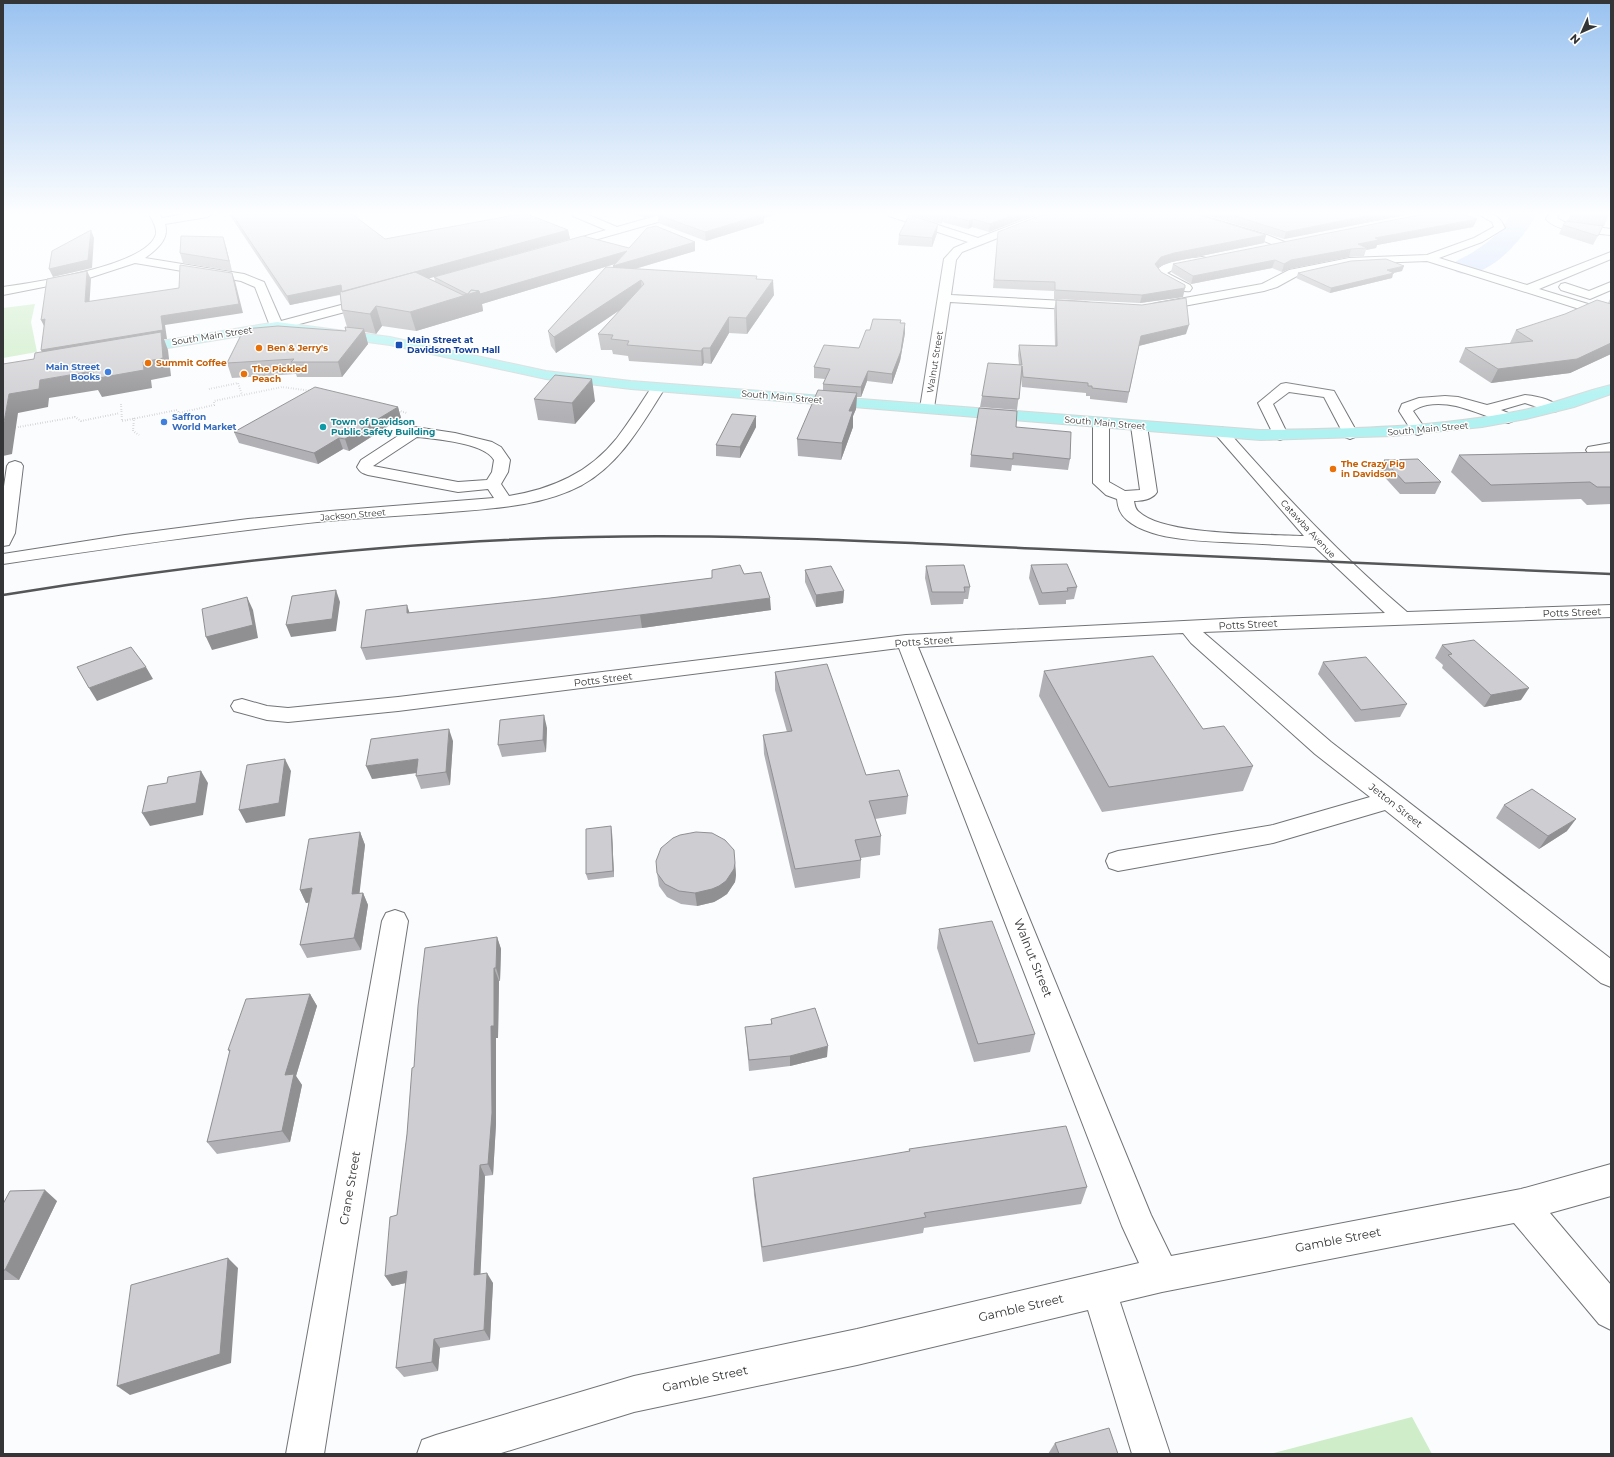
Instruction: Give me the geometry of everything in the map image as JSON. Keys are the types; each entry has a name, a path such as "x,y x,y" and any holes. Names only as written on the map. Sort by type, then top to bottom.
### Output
{"main road":[{"name":"South Main Street","path":"123,351 277,326 390,341 546,375 658,388 928,408 1139,426 1280,435 1350,434 1470,425 1508,418 1584,400 1611,389"}],"street":[{"path":"3,291 56,282"},
{"path":"255,282 260,285 277,326 386,297"},
{"name":"Walnut Street","path":"928,408 947,282"},
{"path":"1175,282 1203,298"},
{"path":"1146,308 1264,287 1276,282"},
{"path":"1505,282 1611,315"},
{"path":"1527,289 1546,282 1590,295 1611,286"},
{"path":"945,298 1095,307"},
{"path":"1280,435 1265,404 1286,387 1329,394 1350,434"},
{"name":"Jackson Street","path":"3,559 240,525 505,502 531,497 575,482 607,461 618,448 658,388"},
{"path":"1487,409 1525,398 1552,408"},
{"path":"1418,430 1406,411 1407,407 1411,405 1438,401 1464,402 1487,409 1508,418"},
{"path":"1101,423 1101,483 1107,489 1125,496 1145,494 1149,492 1139,426"},
{"name":"Catawba Avenue","path":"1221,432 1320,542 1361,583 1402,618"},
{"path":"422,433 480,445 498,452 502,460 500,472 493,484 471,487 442,485 368,470 365,467 367,463 409,434 422,433"},
{"path":"1594,450 1611,448"},
{"path":"3,541 6,533 15,466"},
{"path":"493,484 505,502"},
{"path":"1125,496 1127,510 1132,516 1142,522 1171,532 1190,535 1320,542"},
{"name":"Potts Street","path":"242,706 267,713 288,715 304,714 406,703 906,641 1188,627 1611,611"},
{"name":"Jetton Street","path":"1188,627 1198,639 1323,748 1611,975"},
{"name":"Walnut Street","path":"906,641 1139,1226 1162,1274"},
{"path":"1118,861 1273,834 1390,800"},
{"name":"Crane Street","path":"305,1454 395,921"},
{"name":"Gamble Street","path":"436,1454 634,1394 857,1347 1162,1274 1521,1205 1611,1180"},
{"path":"1521,1205 1611,1312"},
{"path":"1099,1289 1125,1376 1151,1454"}],"path":[{"path":"209,389 238,383 242,395"},
{"path":"121,404 120,413 122,421 177,410 179,413 214,405 214,401 282,387 319,392"},
{"path":"391,409 414,414"},
{"path":"10,428 74,417 81,421 120,413"},
{"path":"134,418 133,431 139,435"}],"green space":[{"path":"35,304 31,322 37,352 3,358 3,308"},
{"path":"1412,1417 1432,1454 1270,1454"}],"building":[{"path":"47,282 86,282 85,302 179,288 179,282 234,282 239,304 161,316 163,330 41,350 45,319 41,320"},
{"path":"278,282 378,282 342,292 341,285 287,296"},
{"path":"378,282 436,282 463,295 468,294 471,290 479,291 410,312 376,306 370,314 342,310 340,292"},
{"path":"444,282 521,282 480,294 479,291 471,290 467,294"},
{"path":"592,282 638,282 554,337 548,331"},
{"path":"642,282 772,282 746,318 729,317 710,348 703,348 701,351 627,345 629,341 611,339 613,335 598,334 644,284"},
{"path":"1055,282 1179,282 1185,285 1185,288 1142,295 1055,290"},
{"path":"1318,282 1356,282 1331,288"},
{"path":"1186,298 1189,325 1141,336 1129,392 1092,388 1092,386 1088,386 1088,383 1023,377 1022,366 1019,399 982,396 988,363 1022,365 1019,345 1057,346 1056,300 1142,305"},
{"path":"1597,300 1611,304 1611,343 1577,359 1498,369 1465,348 1533,341 1516,330 1565,314"},
{"path":"873,319 901,320 900,323 905,323 901,351 892,374 868,371 861,387 823,384 830,369 814,367 824,345 859,348 866,330 870,330"},
{"path":"278,326 346,331 345,327 364,329 338,362 291,362 294,359 227,363 244,329"},
{"path":"161,332 163,358 143,362 144,370 93,379 93,371 40,380 39,389 9,394 3,428 3,364 34,359 35,353"},
{"path":"555,375 592,379 572,403 534,399"},
{"name":"Town of Davidson Public Safety Building","path":"315,387 398,407 345,439 339,438 314,453 234,432"},
{"path":"818,390 857,393 849,411 853,411 842,443 797,439"},
{"path":"979,408 1017,411 1016,427 1071,432 1070,459 1013,453 1013,459 971,455"},
{"path":"732,414 756,416 740,447 716,445"},
{"path":"1611,452 1611,487 1597,487 1590,482 1491,485 1459,455"},
{"path":"1418,459 1441,482 1405,483 1384,460"},
{"path":"1067,564 1077,587 1067,588 1068,591 1042,593 1031,565"},
{"path":"740,565 744,574 761,572 770,598 361,648 366,610 407,605 407,613 550,598 712,578 712,570"},
{"path":"964,565 970,587 964,587 965,592 932,592 926,566"},
{"path":"831,566 844,591 816,595 805,570"},
{"path":"336,590 332,619 286,625 292,596"},
{"path":"247,597 253,625 206,637 202,609"},
{"path":"1474,640 1529,688 1491,695 1448,655 1452,654 1442,645"},
{"path":"131,647 146,667 89,688 77,667"},
{"path":"1153,656 1203,729 1224,726 1253,766 1109,787 1044,671"},
{"path":"1366,657 1407,704 1361,710 1323,662"},
{"path":"827,664 866,775 899,770 908,796 869,801 881,836 855,840 861,860 795,869 763,735 792,731 775,672"},
{"path":"544,715 543,740 498,745 500,720"},
{"path":"449,729 446,772 416,776 418,759 366,766 371,739"},
{"path":"285,759 279,803 239,810 247,765"},
{"path":"201,771 196,803 142,813 148,786 167,783 168,777"},
{"path":"1532,789 1576,819 1548,836 1504,805"},
{"path":"611,826 613,871 586,874 586,829"},
{"path":"360,832 352,894 363,893 354,938 300,945 312,888 300,890 309,839"},
{"path":"696,832 712,833 725,840 734,850 734,869 726,881 712,889 695,893 679,891 665,884 657,873 656,861 661,848 673,838"},
{"path":"992,921 1035,1034 978,1044 939,929"},
{"path":"497,937 496,968 494,968 494,1026 491,1026 492,1113 488,1164 480,1165 474,1275 487,1273 484,1330 434,1339 432,1362 396,1368 407,1271 385,1276 390,1217 397,1215 407,1134 412,1068 414,1067 418,1006 425,948"},
{"path":"310,994 285,1075 294,1074 282,1131 207,1142 230,1050 228,1050 246,999"},
{"path":"815,1008 828,1046 790,1056 749,1060 745,1027 772,1024 771,1019"},
{"path":"1066,1126 1087,1187 924,1213 926,1217 762,1247 753,1178 910,1151 909,1149"},
{"path":"45,1190 5,1270 3,1270 3,1204 10,1191"},
{"path":"228,1258 220,1354 117,1386 131,1285"},
{"path":"1109,1428 1118,1454 1059,1454 1055,1443"}],"railway":[{"path":"3,595 149,573 370,549 517,539 648,536 818,539 1611,574"}],"place":[{"name":"Main Street at Davidson Town Hall","path":"399,345"},
{"name":"Ben & Jerry's","path":"259,348"},
{"name":"Summit Coffee","path":"148,363"},
{"name":"Main Street Books","path":"108,372"},
{"name":"The Pickled Peach","path":"244,374"},
{"name":"Saffron World Market","path":"164,422"},
{"name":"Town of Davidson Public Safety Building","path":"323,427"},
{"name":"The Crazy Pig in Davidson","path":"1333,469"}]}
